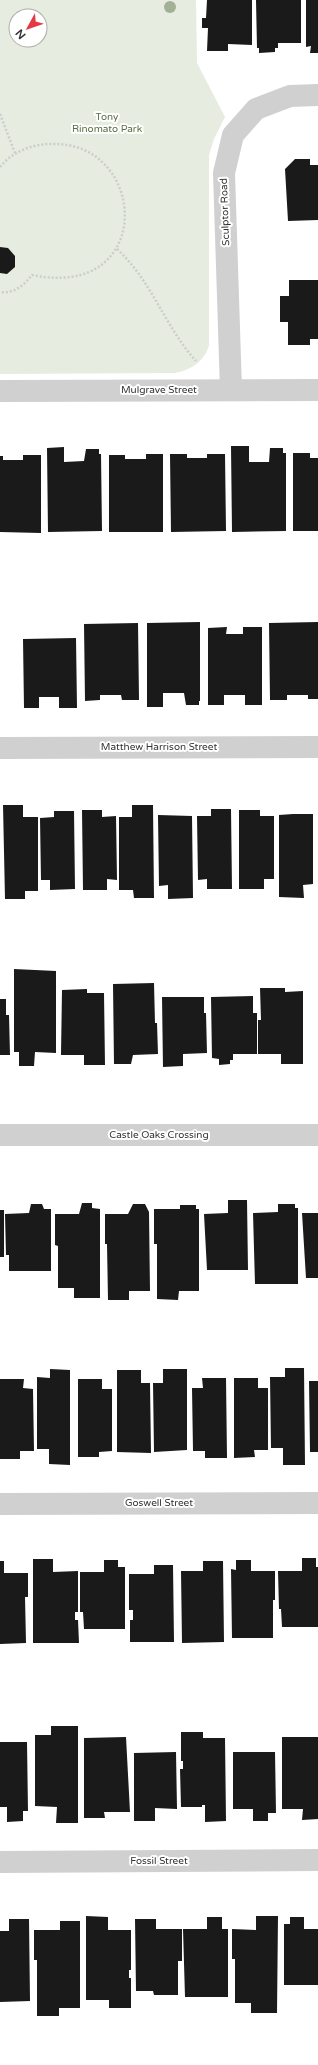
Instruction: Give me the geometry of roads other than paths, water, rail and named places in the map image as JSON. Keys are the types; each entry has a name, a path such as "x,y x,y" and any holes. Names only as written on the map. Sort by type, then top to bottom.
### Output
{"street":[{"name":"Sculptor Road","path":"231,390 224,173 233,135 256,109 290,96 318,95"},
{"name":"Mulgrave Street","path":"0,391 318,390"},
{"name":"Matthew Harrison Street","path":"0,748 318,747"},
{"name":"Castle Oaks Crossing","path":"0,1135 318,1135"},
{"name":"Goswell Street","path":"0,1504 318,1503"},
{"name":"Fossil Street","path":"0,1862 318,1860"}],"park label":[{"name":"Tony Rinomato Park","path":"107,122"}]}
